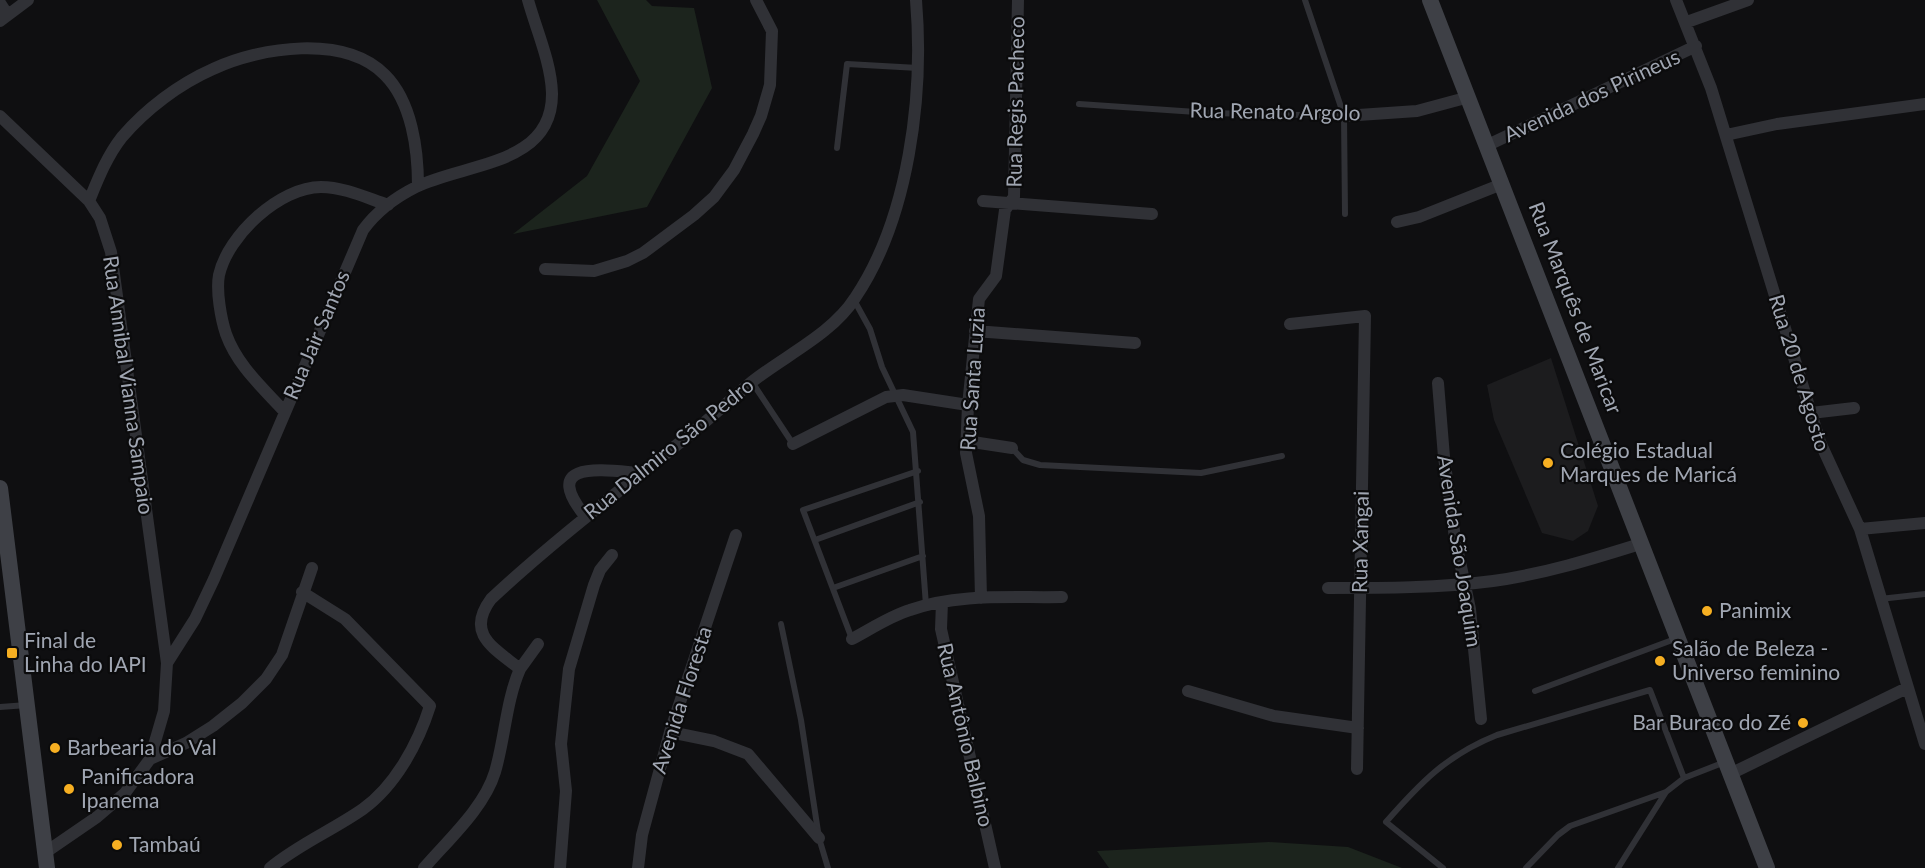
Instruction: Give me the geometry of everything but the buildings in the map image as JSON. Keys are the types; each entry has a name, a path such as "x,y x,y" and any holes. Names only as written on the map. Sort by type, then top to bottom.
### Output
{"main road":[{"name":"Rua Marquês de Maricar","path":"1430,0 1767,868"},
{"path":"0,488 46,860"}],"street":[{"path":"2,13 28,0"},
{"name":"Rua Jair Santos","path":"150,759 164,711 167,663 195,618 214,579 355,246 373,217 418,186 503,159 532,141 544,128 550,111 552,93 549,73 528,0"},
{"path":"545,269 594,271 627,261 694,215 714,197 734,170 753,134 762,116 770,85 772,31 756,0"},
{"name":"Rua Dalmiro São Pedro","path":"520,669 485,639 480,627 483,609 495,595 585,516 752,382 824,330 854,300 875,265 898,197 908,153 919,68 916,0"},
{"name":"Rua Regis Pacheco","path":"1010,203 1014,197 1017,0"},
{"name":"Rua 20 de Agosto","path":"1676,0 1696,46 1726,135 1827,461 1860,529 1925,744"},
{"path":"1687,22 1748,0"},
{"name":"Avenida dos Pirineus","path":"1488,145 1696,46"},
{"path":"89,201 105,164 122,138 174,92 198,76 229,62 286,50 313,48 336,50 357,56 387,76 409,117 415,142 418,186"},
{"name":"Rua Renato Argolo","path":"1344,116 1417,111 1469,97"},
{"path":"1726,135 1777,124 1925,104"},
{"name":"Rua Annibal Vianna Sampaio","path":"0,116 89,201 104,230 118,293 145,512 167,663"},
{"path":"1397,222 1419,217 1502,183"},
{"path":"284,411 249,374 225,333 219,275 231,249 244,228 260,213 300,191 320,187 338,189 388,205"},
{"path":"983,201 1152,214"},
{"name":"Rua Santa Luzia","path":"981,598 979,516 967,461 968,405 979,299 998,268 1005,210 1010,203"},
{"name":"Rua Xangai","path":"1290,324 1365,316 1358,769"},
{"path":"975,331 1135,343"},
{"name":"Avenida São Joaquim","path":"1438,383 1444,457 1455,538 1466,584 1481,718"},
{"path":"793,444 886,397 896,395 968,405"},
{"path":"1811,413 1854,408"},
{"path":"966,441 1012,448"},
{"path":"585,516 573,501 568,489 569,481 576,473 598,469 639,473"},
{"path":"1860,529 1925,523"},
{"name":"Avenida Floresta","path":"638,868 642,835 670,732 736,535"},
{"path":"1328,588 1466,584 1579,563 1640,544"},
{"path":"560,868 566,791 561,744 569,669 594,585 600,570 612,555"},
{"path":"46,860 125,793 150,759 186,743 213,726 242,703 266,679 282,655 294,628 302,592 312,568"},
{"path":"270,868 290,852 362,809 383,792 396,778 428,711 428,702 345,619 302,592"},
{"path":"852,639 896,615 926,605 981,598 1062,597"},
{"name":"Rua Antônio Balbino","path":"942,602 941,629 995,868"},
{"path":"424,868 465,821 489,786 504,733 512,687 520,669 538,644"},
{"path":"1728,768 1907,688"},
{"path":"1188,691 1274,716 1358,728"},
{"path":"670,732 714,741 748,754 819,838"}],"lane":[{"path":"1305,0 1344,116 1345,214"},
{"path":"837,148 847,64 919,68"},
{"name":"Rua Renato Argolo","path":"1079,104 1211,113 1344,116"},
{"path":"854,300 870,328 882,368 913,432 918,471 926,605"},
{"path":"752,382 793,444"},
{"path":"1012,448 1023,460 1040,465 1201,473 1282,456"},
{"path":"852,639 803,510 918,471"},
{"path":"815,540 920,501"},
{"path":"833,588 923,556"},
{"path":"1880,599 1925,594"},
{"path":"781,624 803,730 819,838 828,868"},
{"path":"1535,692 1677,638"},
{"path":"1443,868 1386,822 1438,767 1476,743 1497,735 1650,690 1684,778"},
{"path":"0,707 27,705"},
{"path":"1526,868 1570,826 1666,792 1684,778 1728,768"},
{"path":"1618,868 1666,792"}],"shaded area":[{"path":"597,0 646,0 652,6 694,8 712,88 647,207 513,234 587,176 640,81"},
{"name":"Colégio Estadual Marques de Maricá","path":"1551,358 1598,506 1588,531 1573,541 1542,533 1494,420 1487,385"},
{"path":"1269,842 1348,847 1402,868 1109,868 1097,851"}],"place":[{"name":"Colégio Estadual Marques de Maricá","path":"1548,463"},
{"name":"Panimix","path":"1707,611"},
{"name":"Final de Linha do IAPI","path":"12,653"},
{"name":"Salão de Beleza - Universo feminino","path":"1660,661"},
{"name":"Bar Buraco do Zé","path":"1803,723"},
{"name":"Barbearia do Val","path":"55,748"},
{"name":"Panificadora Ipanema","path":"69,789"},
{"name":"Tambaú","path":"117,845"}]}
